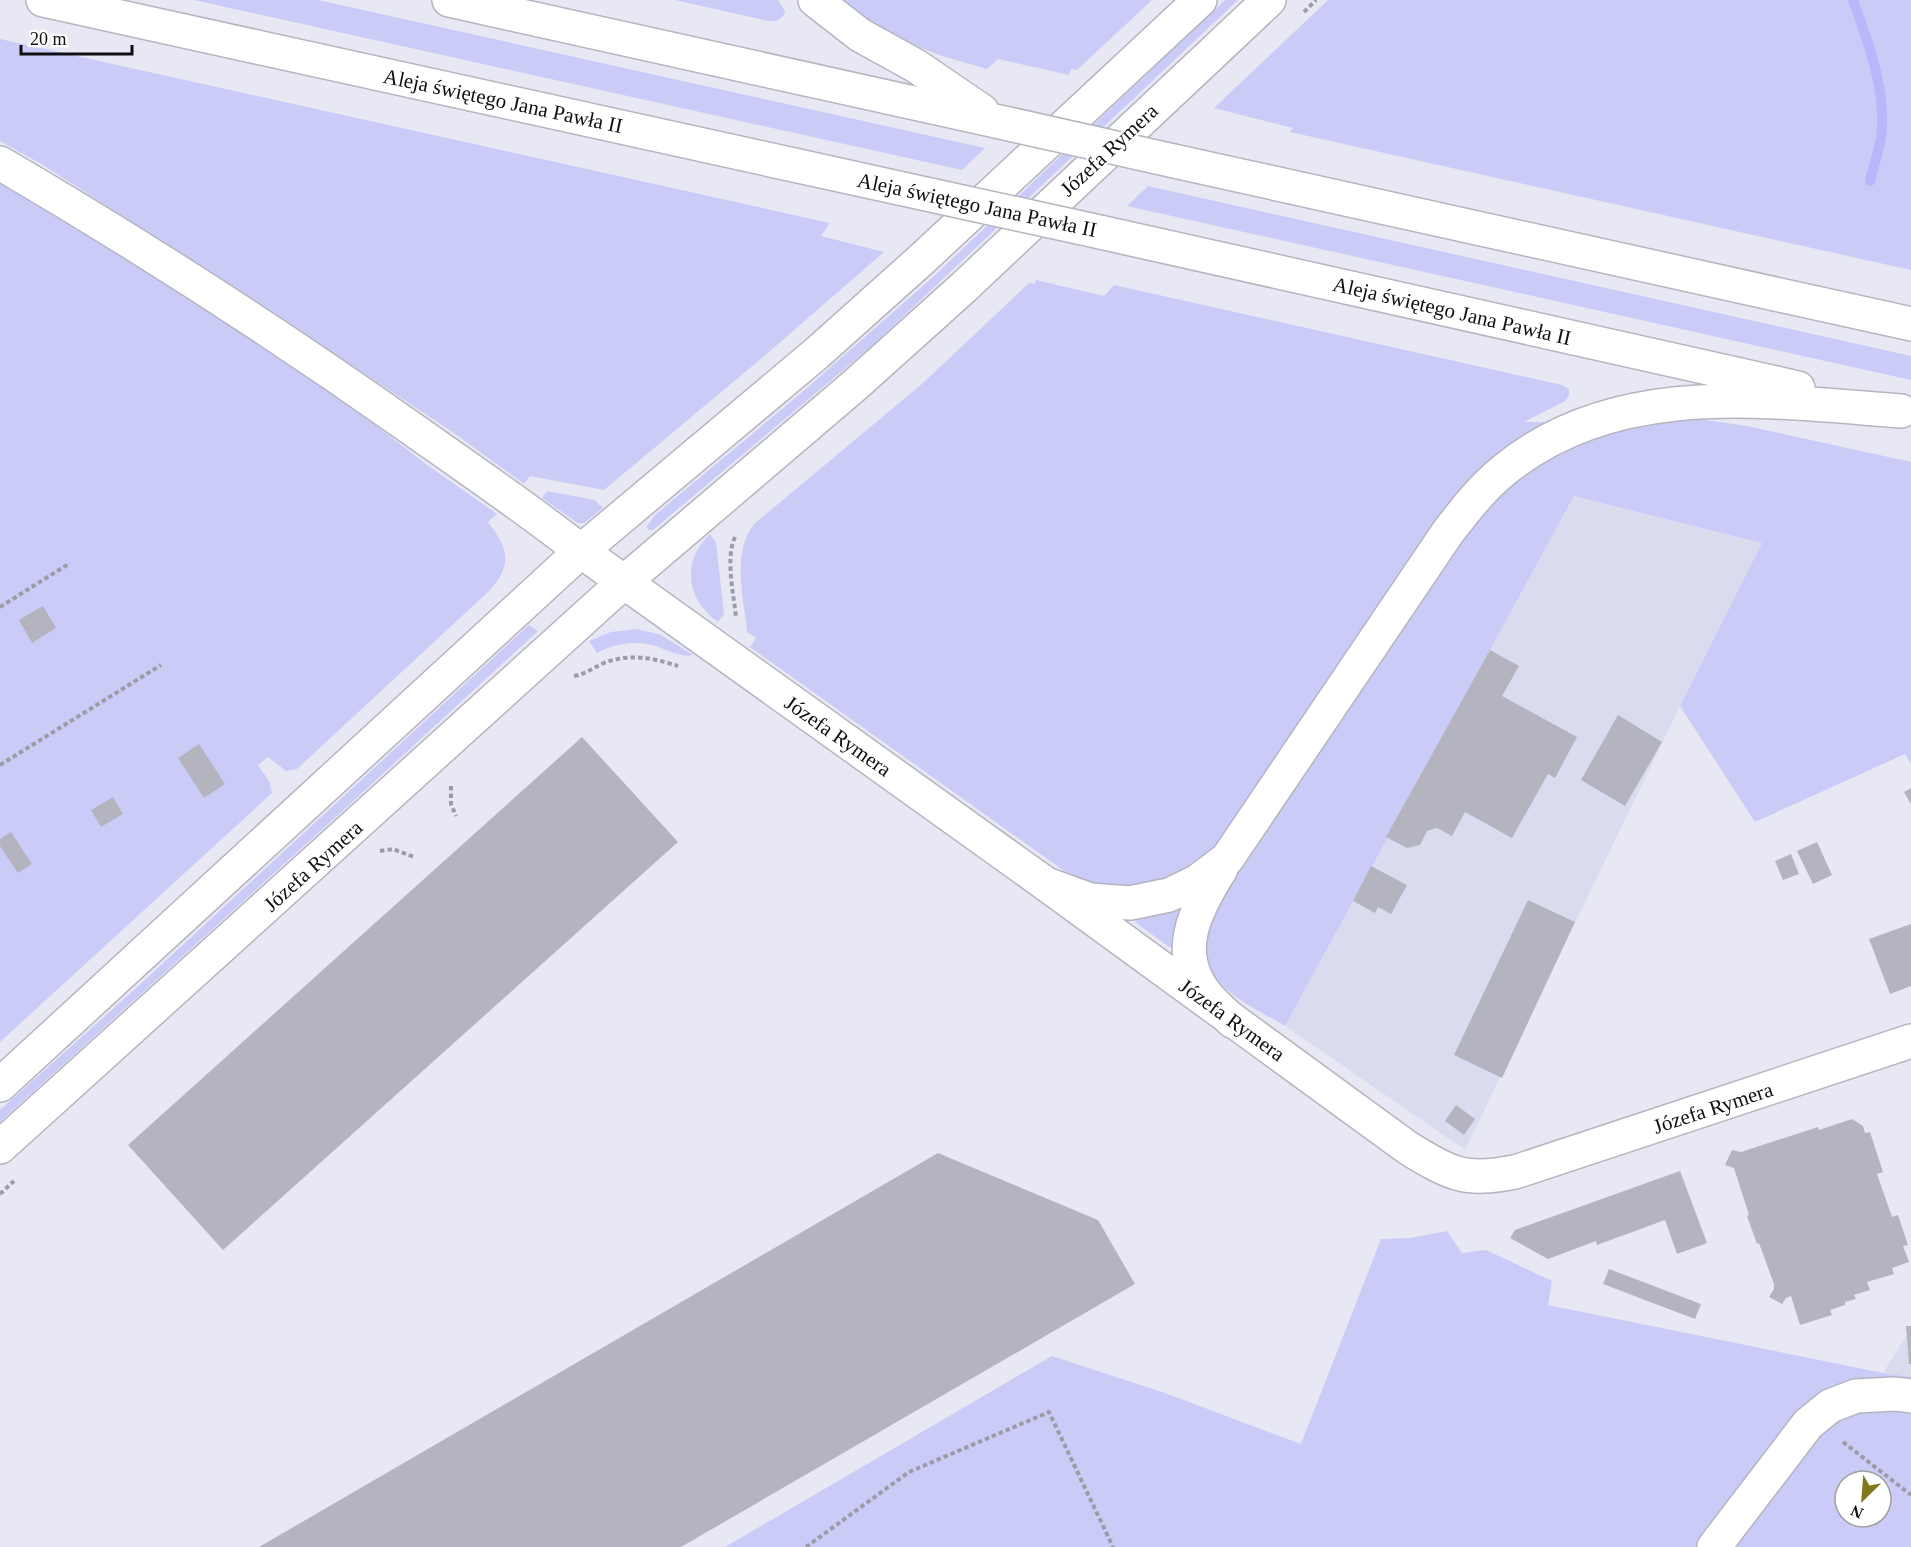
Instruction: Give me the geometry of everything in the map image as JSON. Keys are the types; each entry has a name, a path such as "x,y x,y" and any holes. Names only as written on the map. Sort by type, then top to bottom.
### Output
{"main road":[{"name":"Aleja świętego Jana Pawła II","path":"43,0 1906,412"},
{"path":"449,0 1911,324"},
{"path":"815,0 860,35 916,66 1004,123"},
{"name":"Józefa Rymera","path":"0,1147 624,582 855,385 964,287 1269,0"},
{"path":"0,1085 581,551 817,353 922,259 1197,2"},
{"name":"Józefa Rymera","path":"0,163 189,278 339,378 481,477 1408,1148 1441,1168 1464,1176 1488,1178 1515,1173 1911,1041"},
{"path":"1232,1021 1208,997 1195,977 1188,954 1191,927 1201,901 1448,531 1481,491 1503,470 1529,451 1570,429 1615,414 1661,404 1711,400 1776,402 1906,412"},
{"path":"1046,884 1090,900 1130,903 1170,895 1198,881 1227,859"},
{"path":"1714,1547 1808,1424 1830,1406 1856,1396 1895,1394 1911,1396"}],"path":[{"path":"0,608 70,563"},
{"path":"570,678 585,674 617,658 636,656 684,668"},
{"path":"0,765 161,665"},
{"path":"454,782 451,787 451,804 456,816"},
{"path":"806,1547 909,1472 1049,1412 1113,1547"},
{"path":"1813,1420 1911,1495"}],"shaded area":[{"path":"194,0 318,0 985,148 962,170"},
{"path":"675,0 778,0 785,11 777,21 768,21"},
{"path":"835,0 1152,0 1077,70 1071,69 1069,75 998,59 987,69 942,56 898,39"},
{"path":"1225,0 1238,0 875,343 653,530 648,530 647,526 655,515 800,394 932,278"},
{"path":"1328,0 1911,0 1911,270 1290,132 1293,128 1214,108"},
{"path":"0,39 830,223 821,236 884,252 604,490 530,476 524,484 454,433 264,307 43,165 0,141"},
{"path":"0,180 267,349 354,409 497,514 488,522 504,549 505,566 502,574 488,592 297,769 286,771 268,757 258,765 269,781 272,793 0,1042"},
{"path":"1148,186 1911,356 1911,380 1127,206"},
{"path":"1036,280 1104,296 1114,285 1562,385 1569,389 1569,395 1565,401 1524,422 1551,422 1225,843 1163,886 1102,888 1063,870 750,647 756,638 747,632 741,562 747,536 754,524 923,383 1029,283 1035,284"},
{"path":"1692,418 1747,426 1911,462 1911,764 1905,754 1755,822 1680,706 1762,543 1574,496 1285,1026 1232,994 1211,972 1202,944 1205,929 1216,904 1460,541 1489,503 1527,469 1613,427"},
{"path":"547,491 595,500 603,508 584,523 578,523 542,498"},
{"path":"1574,496 1762,543 1680,706 1465,1150 1285,1026"},
{"path":"710,534 716,542 724,614 718,622 699,602 691,580 691,568 695,556"},
{"path":"529,625 538,631 0,1122 0,1110 134,990"},
{"path":"637,629 661,635 693,655 679,655 656,646 633,643 618,645 597,653 589,641 611,632"},
{"path":"1181,910 1175,948 1169,947 1135,922 1139,918"},
{"path":"1447,1231 1462,1253 1486,1250 1552,1281 1548,1305 1911,1377 1911,1547 725,1547 1052,1356 1165,1393 1301,1444 1381,1239 1410,1238"},
{"path":"1911,1328 1911,1377 1883,1373"}],"building":[{"path":"43,606 56,628 32,643 19,620"},
{"path":"1490,650 1519,666 1502,696 1577,737 1555,778 1548,774 1512,838 1465,812 1452,836 1437,828 1427,831 1420,845 1407,848 1386,837"},
{"path":"1618,715 1662,742 1625,806 1581,780"},
{"path":"582,737 678,842 223,1250 128,1145"},
{"path":"199,744 225,784 204,798 178,758"},
{"path":"1911,788 1911,804 1904,792"},
{"path":"113,797 123,814 101,827 91,810"},
{"path":"11,832 32,864 18,873 0,846 0,839"},
{"path":"1817,842 1832,875 1813,884 1797,851"},
{"path":"1791,854 1799,874 1783,880 1775,861"},
{"path":"1371,866 1407,885 1391,914 1378,907 1375,913 1353,901"},
{"path":"1528,900 1575,922 1502,1078 1454,1055"},
{"path":"1911,924 1911,986 1890,994 1869,939"},
{"path":"1456,1105 1475,1119 1464,1135 1445,1121"},
{"path":"1852,1119 1863,1126 1865,1133 1870,1132 1883,1172 1877,1174 1892,1217 1898,1215 1908,1245 1903,1246 1909,1262 1892,1268 1894,1274 1867,1282 1870,1290 1854,1295 1856,1299 1830,1310 1832,1315 1800,1325 1791,1296 1786,1298 1782,1304 1769,1297 1774,1284 1747,1216 1749,1215 1734,1168 1725,1165 1732,1150 1741,1152 1818,1127 1819,1130"},
{"path":"938,1153 1098,1220 1135,1284 681,1547 259,1547"},
{"path":"1680,1171 1707,1243 1677,1254 1665,1220 1597,1245 1596,1241 1548,1259 1510,1238 1515,1230"},
{"path":"1609,1269 1701,1304 1695,1319 1603,1284"},
{"path":"1906,1326 1911,1326 1911,1364 1909,1364"}],"waterway":[{"path":"1853,0 1873,62 1882,110 1881,140 1870,181"}]}
